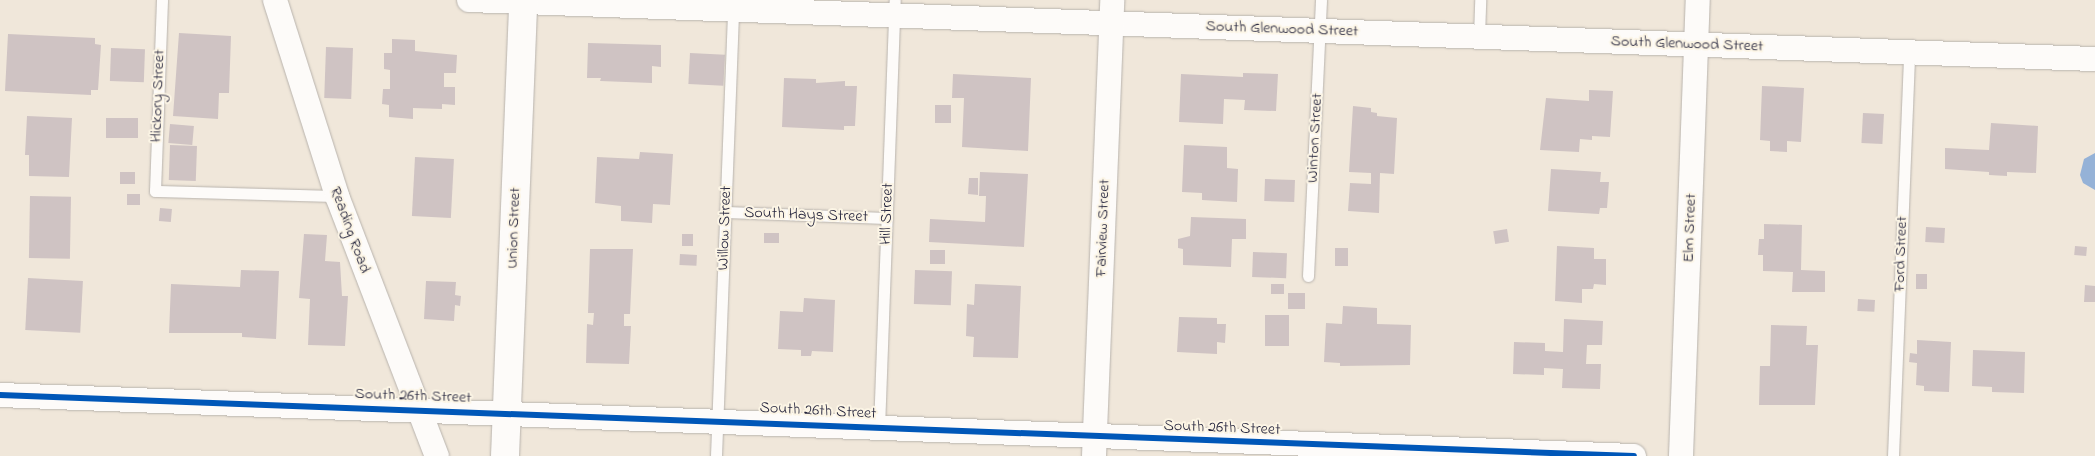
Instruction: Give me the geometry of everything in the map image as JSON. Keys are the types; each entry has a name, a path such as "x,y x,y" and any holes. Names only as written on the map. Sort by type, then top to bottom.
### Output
{"street":[{"name":"Reading Road","path":"275,0 337,196 437,456"},
{"name":"South Glenwood Street","path":"469,0 1111,11 1320,30 2095,60"},
{"name":"Elm Street","path":"1681,456 1698,0"},
{"name":"Union Street","path":"505,456 523,1"},
{"name":"Fairview Street","path":"1094,447 1111,11"},
{"name":"South 26th Street","path":"0,395 718,420 879,428 1094,447 1634,456"}],"lane":[{"name":"Hickory Street","path":"162,0 155,191 337,196"},
{"name":"Winton Street","path":"1308,276 1321,0"},
{"path":"1479,36 1480,0"},
{"name":"Willow Street","path":"716,456 733,5"},
{"name":"Hill Street","path":"879,428 895,8"},
{"name":"Ford Street","path":"1893,456 1908,52"},
{"name":"South Hays Street","path":"725,212 887,218"}],"water":[{"path":"2095,153 2095,190 2083,183 2080,175 2084,159"}],"building":[{"path":"179,33 231,36 229,93 219,93 218,119 173,116"},
{"path":"8,34 95,38 95,44 101,45 98,90 91,90 91,95 5,91"},
{"path":"392,39 415,40 415,51 457,55 456,73 444,73 444,87 455,87 455,105 442,104 442,109 413,108 413,119 389,117 389,105 382,104 383,89 390,89 390,70 384,69 384,53 392,53"},
{"path":"588,43 661,45 661,67 652,66 652,83 600,81 601,78 587,78"},
{"path":"326,47 353,48 351,99 324,98"},
{"path":"111,48 145,49 144,82 110,81"},
{"path":"690,53 725,55 723,86 688,84"},
{"path":"1243,73 1278,74 1276,111 1244,110 1245,100 1224,99 1223,124 1179,122 1181,74 1243,77"},
{"path":"953,74 1031,78 1028,151 962,147 964,98 952,98"},
{"path":"784,78 816,79 816,83 845,81 845,86 857,86 855,126 844,126 844,130 782,127"},
{"path":"1762,86 1804,88 1801,142 1787,141 1787,152 1770,151 1770,141 1760,140"},
{"path":"1589,90 1613,91 1610,137 1592,136 1592,140 1580,139 1579,152 1540,150 1546,98 1589,101"},
{"path":"935,105 951,105 951,123 935,123"},
{"path":"1353,106 1371,108 1371,112 1377,113 1377,116 1397,118 1394,174 1380,173 1379,213 1348,211 1350,183 1371,184 1371,173 1349,172"},
{"path":"1863,113 1884,114 1882,144 1861,143"},
{"path":"27,116 72,118 69,177 29,176 29,155 25,155"},
{"path":"106,118 138,118 138,138 106,138"},
{"path":"1991,123 2038,126 2036,173 2007,172 2007,176 1989,175 1989,172 1945,169 1945,148 1989,150"},
{"path":"170,124 194,126 192,145 168,143"},
{"path":"170,145 197,146 196,181 169,180"},
{"path":"1184,145 1227,147 1227,168 1238,169 1237,202 1202,200 1202,193 1182,192"},
{"path":"640,152 673,154 670,205 653,204 652,223 621,221 621,206 595,203 597,157 639,159"},
{"path":"415,157 454,159 451,218 412,216"},
{"path":"1551,169 1601,172 1600,182 1609,182 1607,208 1600,208 1599,214 1548,211"},
{"path":"120,172 135,172 135,184 120,184"},
{"path":"980,172 1028,174 1024,247 929,242 930,219 985,222 986,196 979,196"},
{"path":"969,178 978,178 978,195 968,194"},
{"path":"1265,179 1295,180 1294,202 1264,201"},
{"path":"127,194 140,194 140,205 127,205"},
{"path":"30,196 71,197 70,259 29,258"},
{"path":"160,208 172,209 171,222 159,221"},
{"path":"1191,217 1246,219 1246,239 1232,239 1231,267 1183,265 1183,249 1178,248 1178,239 1190,236"},
{"path":"1764,224 1802,225 1801,270 1825,271 1825,292 1792,292 1793,272 1763,271 1763,255 1758,255 1759,239 1764,239"},
{"path":"1926,227 1945,228 1944,243 1925,242"},
{"path":"1507,229 1509,242 1495,244 1493,231"},
{"path":"764,233 779,233 779,243 764,243"},
{"path":"304,234 327,235 325,261 340,262 342,296 348,296 345,346 308,345 310,299 299,298"},
{"path":"682,234 693,234 693,246 682,246"},
{"path":"1557,246 1594,248 1594,259 1606,259 1606,285 1594,284 1593,289 1582,289 1582,303 1555,301"},
{"path":"2075,246 2087,247 2086,256 2074,255"},
{"path":"1335,248 1348,248 1348,266 1335,266"},
{"path":"590,249 633,249 630,314 624,314 624,326 631,326 629,364 586,363 587,324 593,325 594,313 588,313"},
{"path":"930,250 945,250 945,264 930,264"},
{"path":"1253,252 1287,253 1286,278 1252,277"},
{"path":"680,254 697,255 696,266 679,265"},
{"path":"241,270 279,271 276,339 242,337 242,333 169,333 171,284 240,287"},
{"path":"915,270 952,271 951,305 914,304"},
{"path":"1916,274 1927,274 1927,289 1916,289"},
{"path":"28,278 83,281 80,333 25,330"},
{"path":"426,281 456,282 455,295 461,296 460,306 455,305 454,321 424,319"},
{"path":"975,284 1021,286 1018,358 973,357 974,337 966,336 967,304 974,305"},
{"path":"1271,284 1284,284 1284,294 1271,294"},
{"path":"2085,285 2095,286 2095,302 2084,302"},
{"path":"1288,293 1305,293 1305,309 1288,309"},
{"path":"804,298 835,300 833,352 812,351 811,356 801,356 801,350 778,349 780,311 803,312"},
{"path":"1858,299 1875,300 1874,312 1857,311"},
{"path":"1343,306 1377,308 1377,324 1411,325 1410,365 1340,366 1340,363 1324,362 1326,323 1342,324"},
{"path":"1265,315 1289,315 1289,346 1265,346"},
{"path":"1179,317 1217,318 1217,324 1226,324 1225,343 1217,342 1217,354 1177,352"},
{"path":"1564,319 1603,321 1602,345 1587,345 1586,364 1601,364 1600,389 1562,388 1563,369 1544,368 1544,375 1513,374 1514,342 1545,343 1545,351 1563,352"},
{"path":"1771,325 1807,326 1806,345 1818,345 1815,405 1759,405 1760,366 1770,366"},
{"path":"1917,340 1951,342 1949,392 1924,391 1924,386 1916,385 1917,363 1909,362 1910,353 1917,354"},
{"path":"1973,350 2025,352 2024,393 1992,392 1992,387 1972,386"}],"cycle path":[{"path":"0,395 1634,456"}]}
